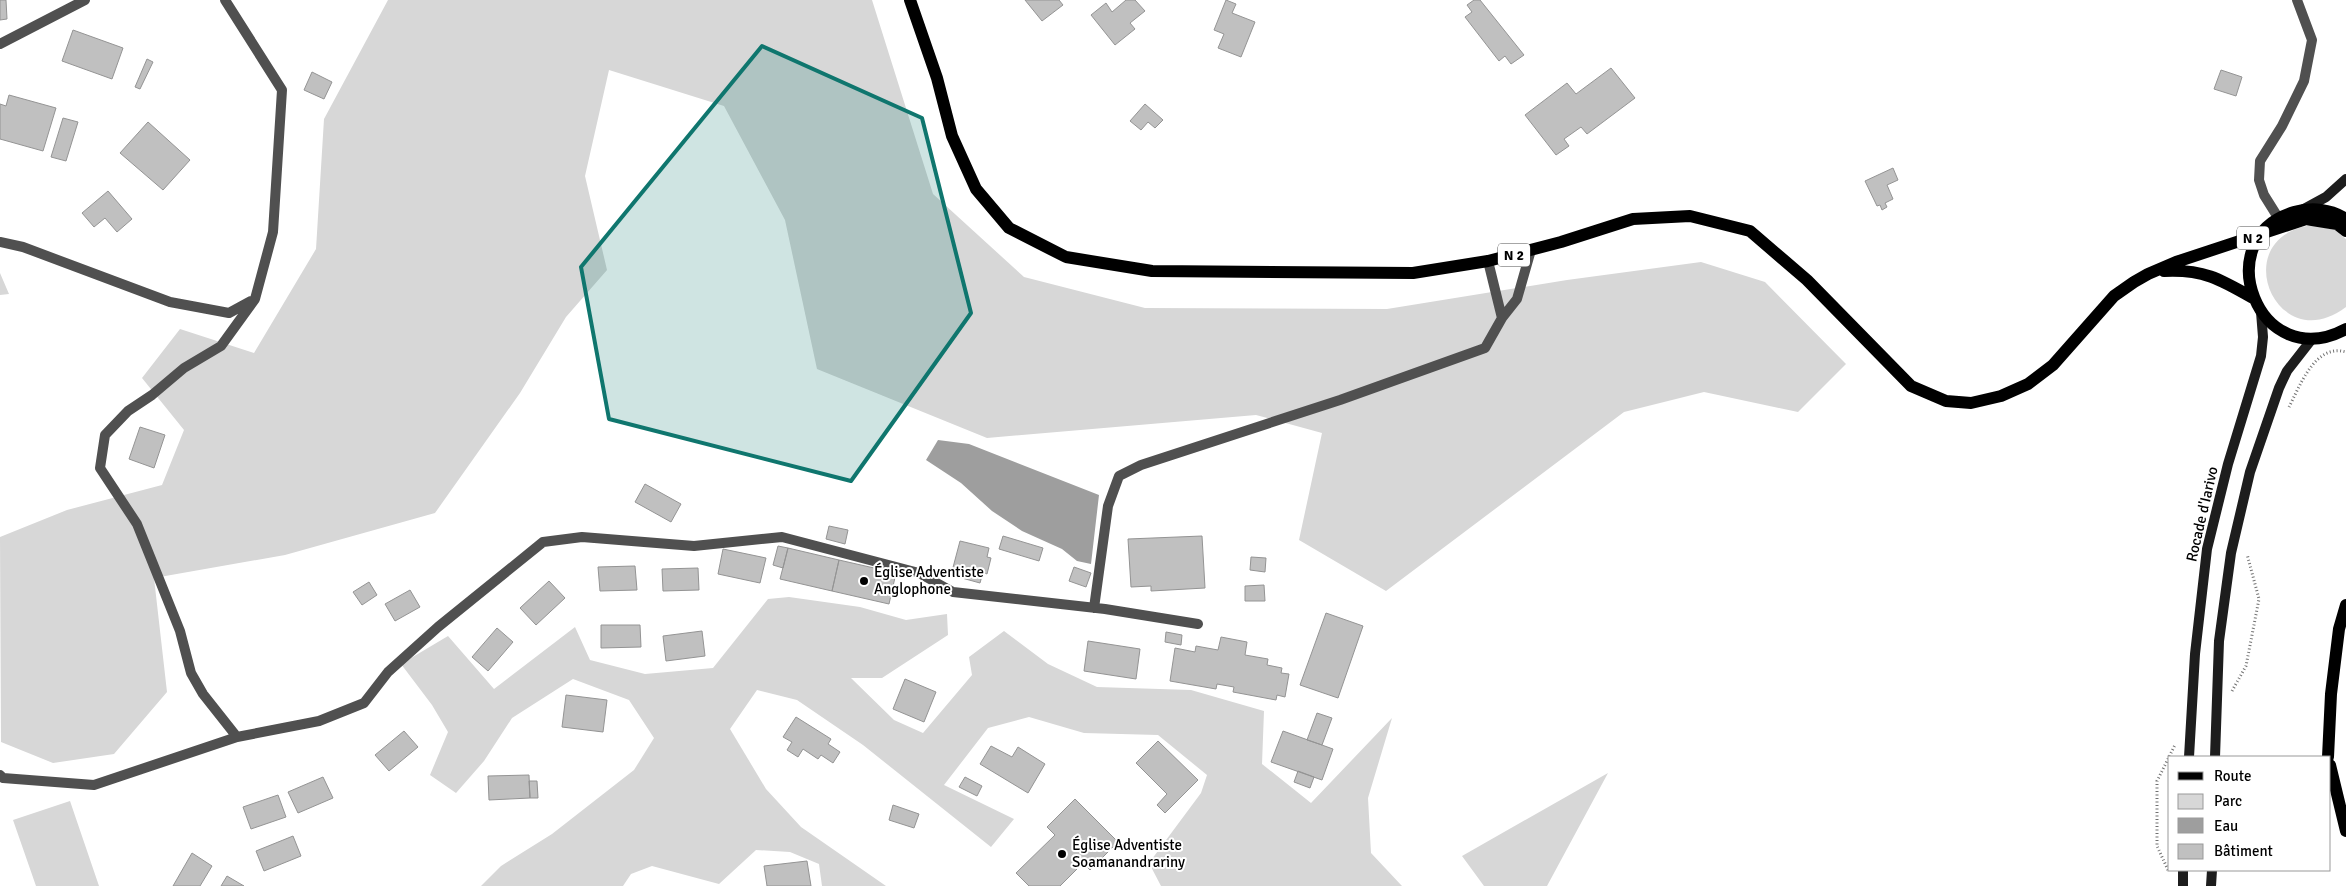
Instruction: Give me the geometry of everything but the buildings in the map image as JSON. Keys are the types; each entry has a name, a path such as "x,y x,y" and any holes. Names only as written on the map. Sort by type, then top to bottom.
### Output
{"main road":[{"name":"N 2","path":"910,0 937,78 952,136 976,189 1009,228 1066,257 1152,271 1413,273 1488,261 1632,219 1690,216 1750,232 1807,280 1911,386 1946,402 1971,403 2001,396 2028,384 2053,365 2114,296 2134,282 2176,262 2306,219 2337,224 2346,231"},
{"path":"2301,210 2326,197 2346,180"},
{"name":"N 2","path":"2253,298 2248,277 2251,255 2261,235 2279,219 2301,210 2330,212 2346,218"},
{"name":"N 2","path":"2159,271 2187,270 2218,278 2253,298"},
{"path":"2253,298 2261,312 2283,331 2312,339 2342,335"},
{"name":"Rocade d'Iarivo","path":"2189,756 2195,654 2207,549 2228,464 2261,356 2263,337 2261,312"},
{"path":"2215,756 2219,641 2231,554 2250,472 2279,388 2287,371 2312,339"},
{"path":"2328,756 2331,694 2339,629 2346,605"},
{"path":"2331,769 2346,831"},
{"path":"2183,871 2183,886"},
{"path":"2211,886 2212,871"}],"street":[{"path":"0,44 85,0"},
{"path":"225,0 282,90 273,232 254,299 221,346 184,368 152,395 128,411 105,436 100,468 136,524 180,631 191,674 203,694 237,737"},
{"path":"2279,219 2264,195 2259,180 2260,161 2282,126 2304,81 2312,40 2297,0"},
{"path":"0,242 23,247 170,302 230,313 254,299"},
{"path":"1094,608 1108,506 1119,476 1141,465 1340,400 1485,348 1502,318 1517,299 1531,250"},
{"path":"1488,261 1502,318"},
{"path":"0,775 3,778 94,785 237,737 319,721 364,702 388,672 438,627 544,542 582,537 694,546 782,537 919,573 953,592 1094,608 1198,624"}],"path":[{"path":"2286,413 2306,374 2322,355 2341,350 2346,352"},
{"path":"2227,699 2246,666 2259,598 2246,558 2248,550"}],"highlighted area":[{"path":"762,46 922,118 971,313 851,481 609,419 581,267"}],"green space":[{"path":"388,0 872,0 933,194 1024,277 1145,308 1387,309 1567,280 1701,262 1765,282 1846,364 1798,412 1704,392 1624,412 1386,591 1299,540 1322,433 1256,415 987,438 817,369 785,220 724,106 609,70 585,176 607,270 566,317 520,393 435,513 285,555 154,578 167,692 114,754 53,763 1,742 0,537 67,510 162,485 184,430 142,378 180,329 254,353 316,249 324,119"},
{"path":"2312,225 2335,230 2346,239 2346,307 2321,319 2299,318 2282,308 2270,290 2266,270 2271,250 2286,234"},
{"path":"0,273 9,294 0,295"},
{"path":"789,597 860,607 906,620 947,614 948,635 882,678 851,678 894,720 923,733 972,675 969,657 1004,631 1048,664 1097,687 1191,690 1264,711 1262,764 1311,803 1392,718 1368,798 1371,853 1402,886 1161,886 1149,863 1201,793 1207,775 1158,735 1084,733 1029,717 988,728 944,785 1014,819 991,847 863,745 797,700 757,690 730,729 766,789 801,827 886,886 822,886 819,864 790,852 756,850 719,884 652,866 631,874 623,886 481,886 501,866 552,834 634,770 654,738 629,700 573,679 512,718 484,761 456,793 430,775 448,732 432,705 401,664 448,636 494,689 575,627 590,660 645,674 713,668 768,599"},
{"path":"1608,773 1547,886 1484,886 1462,856"},
{"path":"70,801 99,886 36,886 13,820"}],"water":[{"path":"938,440 969,444 1099,495 1091,564 1077,561 1062,549 1022,531 992,511 961,483 926,460"}],"place":[{"name":"Église Adventiste Anglophone","path":"864,581"},
{"name":"Église Adventiste Soamanandrariny","path":"1062,854"}]}
